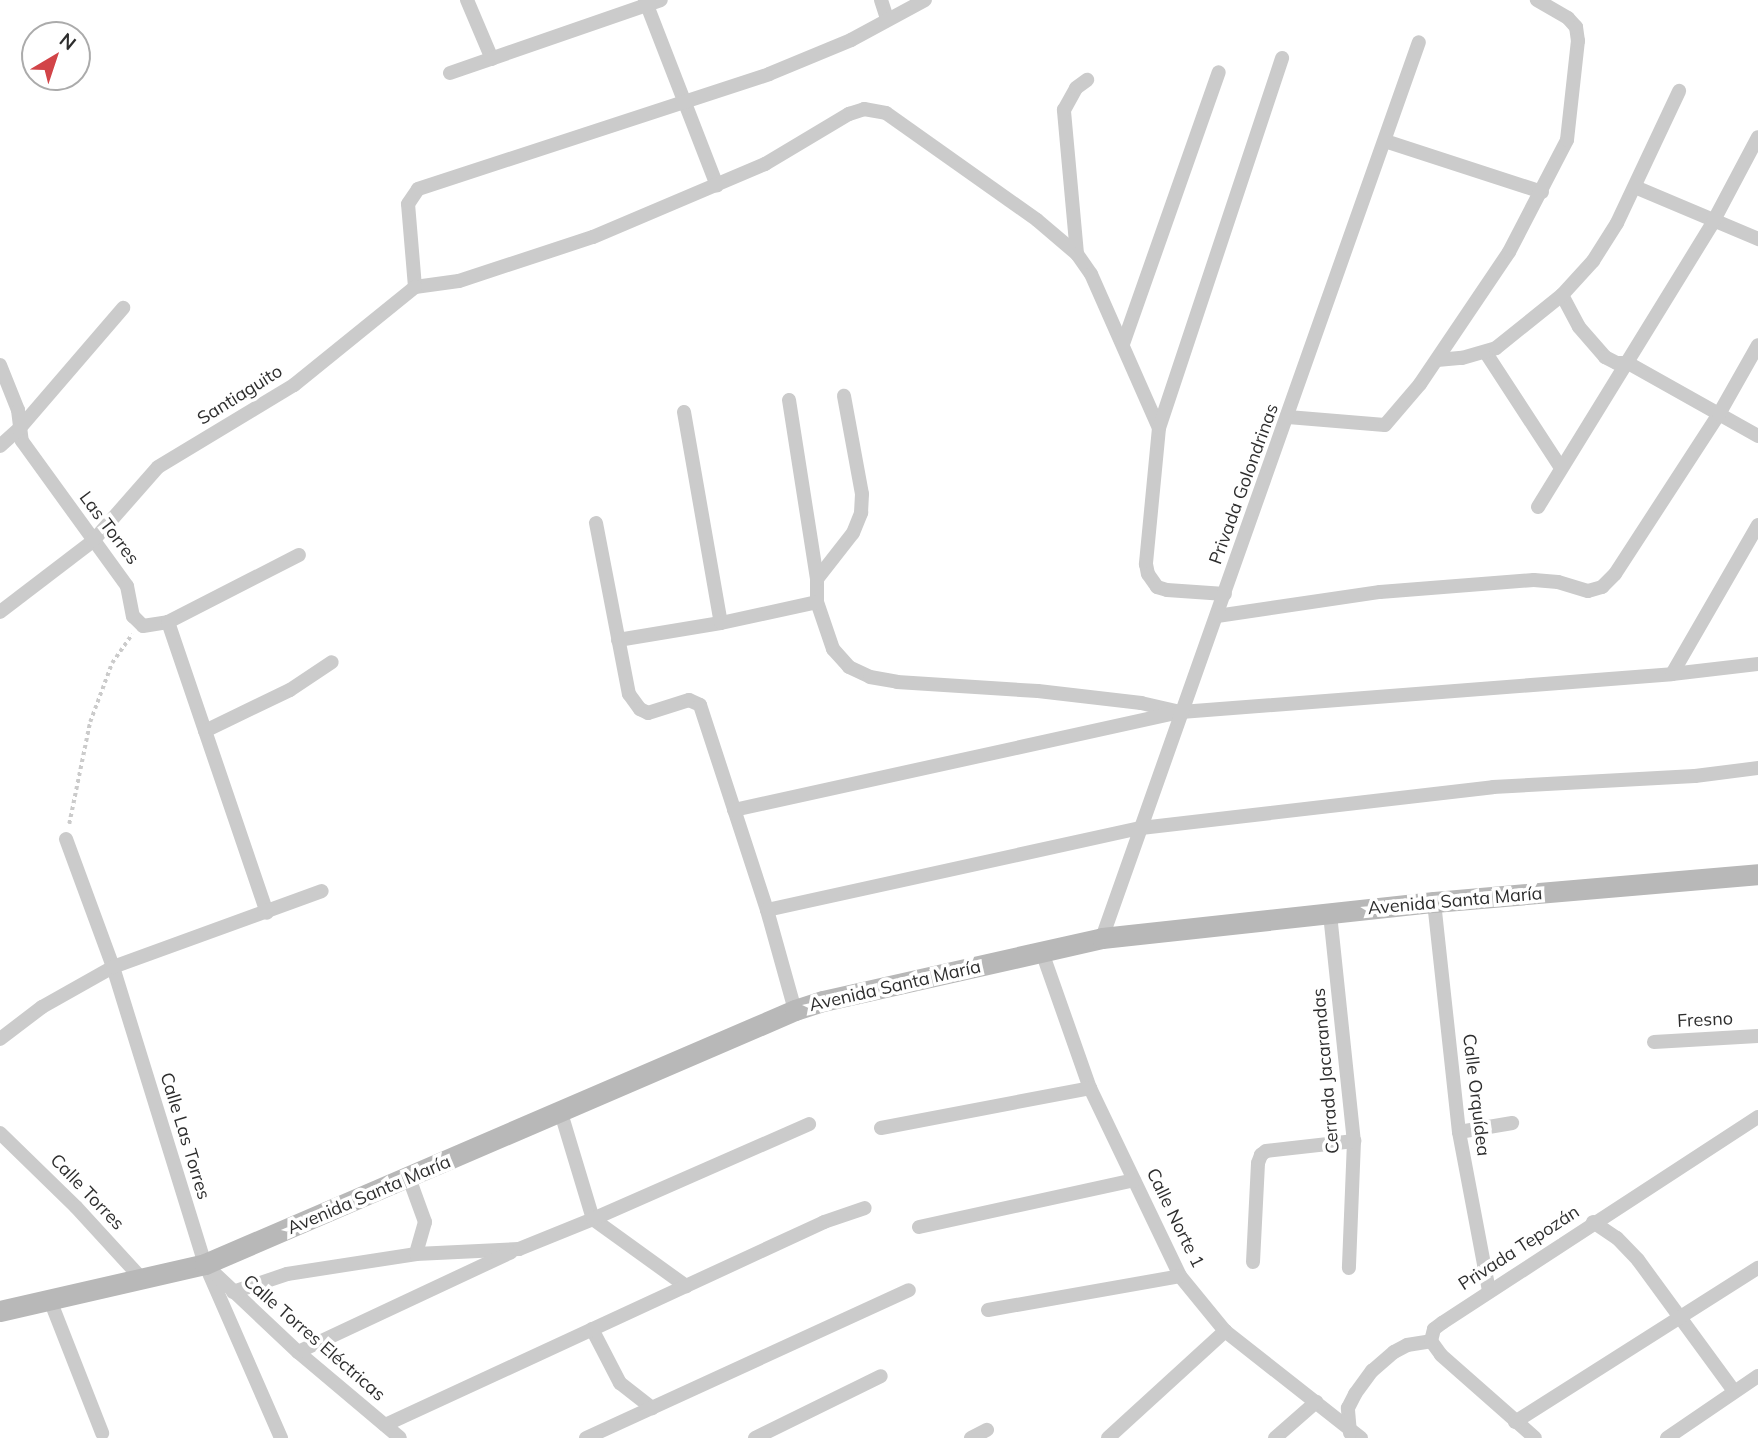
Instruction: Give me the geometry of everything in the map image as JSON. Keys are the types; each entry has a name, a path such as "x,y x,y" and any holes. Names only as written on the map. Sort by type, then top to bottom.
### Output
{"main road":[{"name":"Avenida Santa María","path":"0,1311 205,1265 795,1010 1102,938 1434,902 1758,874"}],"street":[{"path":"467,0 492,58"},
{"path":"881,0 887,19"},
{"path":"925,0 851,40 792,65 427,184 412,194 408,204 415,287 459,281 593,237 765,164 849,114 874,109 916,133 1037,220 1077,254 1091,274 1159,428"},
{"path":"1288,417 1385,425 1437,360 1509,252 1567,140 1578,41 1576,27 1568,18 1537,0"},
{"path":"450,73 651,2 717,186"},
{"name":"Privada Golondrinas","path":"1102,938 1419,42"},
{"path":"1225,594 1167,590 1157,587 1148,574 1146,564 1159,428 1282,58"},
{"path":"1123,344 1219,72"},
{"path":"1077,254 1064,110 1076,88 1087,80"},
{"path":"1437,360 1486,353 1562,295 1606,243 1679,91"},
{"path":"1538,508 1713,222 1758,137"},
{"path":"1385,141 1542,192"},
{"path":"1635,187 1758,239"},
{"name":"Santiaguito","path":"0,612 93,541 158,467 294,385 415,287"},
{"path":"1562,295 1579,327 1595,349 1617,363 1628,363 1758,436"},
{"path":"0,446 19,429 123,308"},
{"path":"1217,616 1381,592 1534,580 1588,591 1602,587 1615,574 1719,414 1758,345"},
{"path":"1486,353 1561,468"},
{"name":"Las Torres","path":"0,365 18,410 19,429 26,447 127,586 133,616 139,624"},
{"path":"817,579 853,533 861,513 862,494 844,396"},
{"path":"789,400 817,579 817,602 833,649 849,667 870,677 897,682 1038,691 1128,701 1181,712"},
{"path":"684,412 721,623"},
{"path":"596,523 629,694 640,709 648,713 689,700 700,705 767,910 795,1010"},
{"path":"1672,674 1757,527"},
{"path":"139,624 148,627 168,622 299,555"},
{"path":"618,640 721,623 817,602"},
{"path":"168,622 267,913"},
{"path":"205,732 290,690 332,662"},
{"path":"734,810 1181,712 1672,674 1758,664"},
{"path":"767,910 1141,828 1232,820 1493,787 1695,776 1758,768"},
{"name":"Calle Las Torres","path":"66,839 113,967 205,1265 281,1437"},
{"path":"0,1039 41,1007 113,967 322,891"},
{"name":"Calle Orquídea","path":"1434,902 1460,1132 1489,1291"},
{"name":"Cerrada Jacarandas","path":"1330,914 1354,1141 1349,1268"},
{"name":"Calle Norte 1","path":"1042,952 1090,1088 1180,1276 1225,1331 1354,1435"},
{"name":"Fresno","path":"1654,1042 1758,1036"},
{"path":"881,1128 1090,1088"},
{"path":"561,1113 593,1219 686,1286"},
{"name":"Privada Tepozán","path":"1431,1341 1434,1329 1489,1291 1758,1117"},
{"path":"1460,1132 1512,1123"},
{"path":"298,1352 519,1249 809,1124"},
{"name":"Calle Torres","path":"0,1133 76,1207 143,1280"},
{"path":"1253,1262 1258,1163 1261,1155 1266,1151 1354,1141"},
{"path":"409,1178 425,1222 416,1254"},
{"path":"919,1227 1134,1180"},
{"path":"384,1425 824,1222 864,1208"},
{"path":"1593,1222 1617,1238 1638,1260 1733,1390"},
{"path":"233,1292 287,1274 416,1254 519,1249"},
{"name":"Calle Torres Eléctricas","path":"205,1265 298,1352 400,1438"},
{"path":"1515,1422 1758,1268"},
{"path":"988,1310 1180,1276"},
{"path":"586,1438 909,1290"},
{"path":"50,1300 102,1433"},
{"path":"592,1329 620,1383 652,1408"},
{"path":"1108,1438 1225,1331"},
{"path":"1354,1435 1348,1408 1372,1371 1407,1345 1431,1341 1441,1356 1535,1438"},
{"path":"1667,1438 1733,1390 1758,1376"},
{"path":"755,1438 881,1377"},
{"path":"1275,1438 1316,1402"},
{"path":"971,1438 987,1430"}],"path":[{"path":"66,839 90,722 112,663 139,624"}]}
